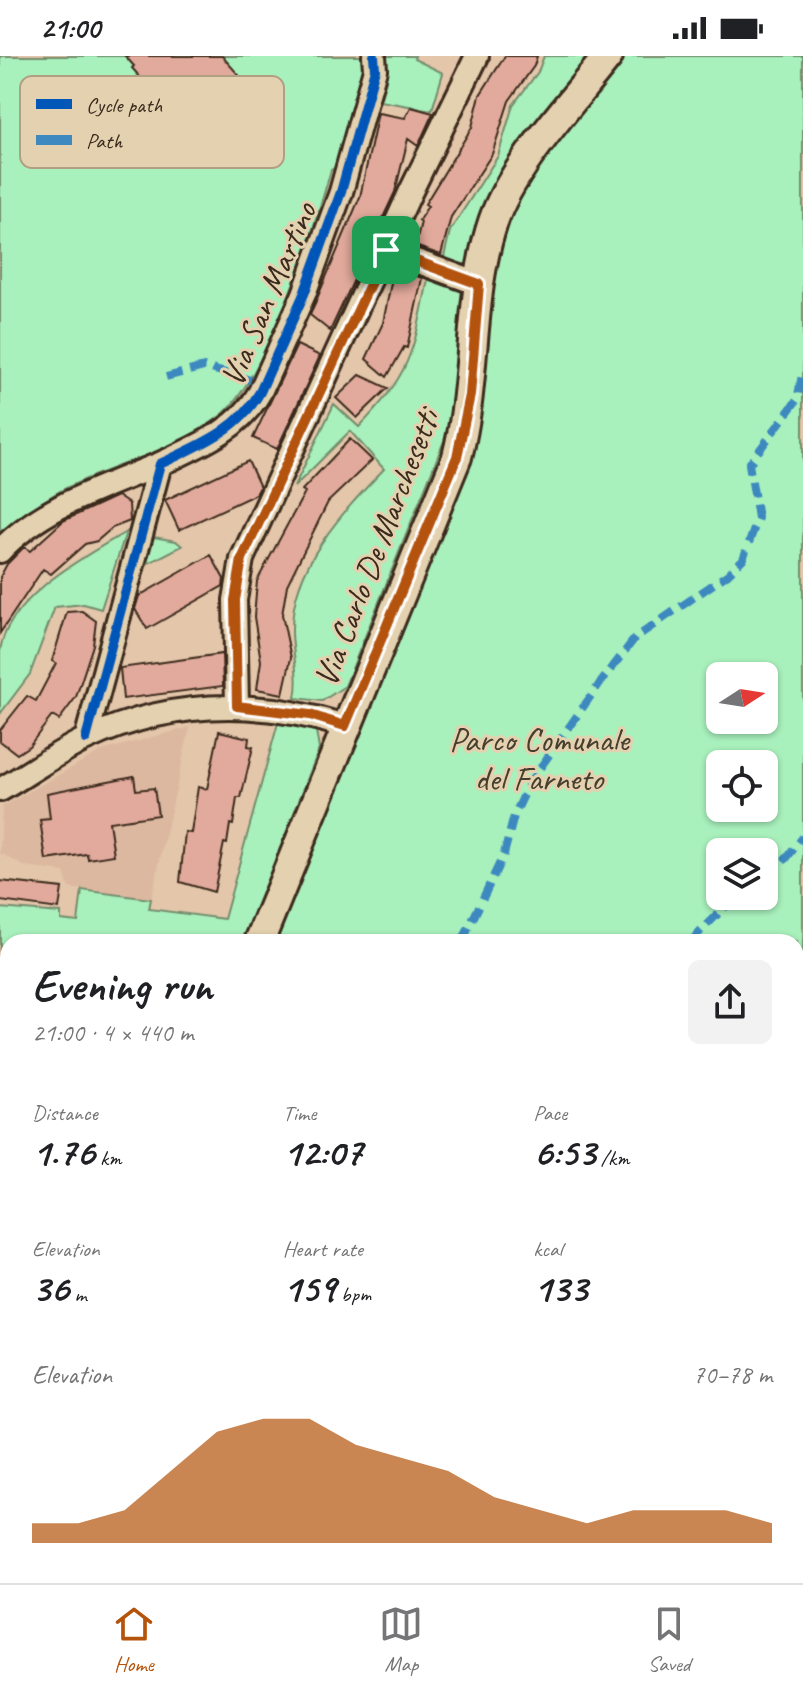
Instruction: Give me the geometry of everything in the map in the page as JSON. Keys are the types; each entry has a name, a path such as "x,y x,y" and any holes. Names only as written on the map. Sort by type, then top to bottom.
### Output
{"main road":[{"name":"Via Carlo De Marchesetti","path":"262,934 457,457 470,395 479,284 488,238 503,198 608,56"}],"street":[{"name":"Via San Martino","path":"0,551 22,529 70,502 160,464 232,425 253,406 304,294 341,192 375,69 374,56"},
{"path":"237,706 235,600 242,559 410,193 477,56"},
{"path":"386,250 479,284"},
{"path":"86,739 160,464"},
{"path":"0,790 86,739 158,715 237,706 310,715 345,726"}],"shaded area":[{"path":"190,727 151,899 69,888 64,872 26,867 0,853 2,807 101,751"}],"green space":[{"path":"0,56 363,56 364,64 343,164 331,170 286,303 254,372 236,399 219,417 183,439 55,494 0,536"},
{"path":"386,56 415,56 414,59 443,73 432,110 380,101 386,80"},
{"path":"544,56 589,56 502,173 481,210 469,265 443,261 450,231 498,156 513,105 538,72"},
{"name":"Parco Comunale del Farneto","path":"623,56 803,56 803,934 273,934 408,600 496,253 516,199"},
{"path":"428,279 463,292 457,376 448,431 345,686 322,701 295,698 297,681 292,631 300,584 322,542 384,469 350,431 294,487 334,404 359,427 390,392 414,343"},
{"path":"126,532 101,609 84,604 55,607 30,674 0,714 0,652 5,632 16,614 70,566"},
{"path":"148,536 176,541 182,546 141,567"},
{"path":"278,723 316,731 319,749 247,934 0,934 0,908 61,913 61,920 78,922 82,890 151,899 149,909 224,919"}],"building":[{"path":"125,56 222,56 240,76 139,76 132,68 134,66"},
{"path":"505,56 537,56 534,66 509,101 492,154 451,217 441,255 415,246 419,220 428,206 425,204 472,127 480,95"},
{"path":"411,107 433,113 418,146 408,139 395,192 330,331 310,315 360,197 378,113 405,118"},
{"path":"394,268 422,278 407,348 404,347 387,377 366,359 383,323"},
{"path":"297,345 320,356 277,449 253,438"},
{"path":"360,375 388,388 357,418 336,398"},
{"path":"350,439 372,460 328,502 287,585 282,615 291,658 283,694 257,689 261,661 254,617 257,581 305,492 302,490"},
{"path":"248,461 260,487 256,494 179,530 165,500"},
{"path":"117,496 129,504 130,521 112,528 97,541 85,544 51,574 43,569 0,633 0,577 7,564 24,547 30,551 63,521"},
{"path":"211,555 224,579 223,586 147,629 135,609 139,596"},
{"path":"82,611 96,621 93,645 76,697 59,720 52,716 29,746 17,754 0,741 0,730 27,696 36,701 56,663 52,661 67,612"},
{"path":"222,654 223,686 123,699 120,668"},
{"path":"219,731 249,738 248,746 253,747 241,798 237,798 233,825 230,824 227,844 224,843 214,892 180,882 185,832 191,833 198,787 207,789"},
{"path":"134,776 136,790 154,788 158,815 109,822 114,855 88,859 87,854 46,860 40,820 50,819 47,793"},
{"path":"0,881 62,888 59,909 0,901"}],"marked path":[{"path":"166,377 204,367 254,381"},
{"path":"466,934 504,854 514,816 530,782 598,686 635,638 728,574 743,559 758,518 749,464 797,400 803,370"},
{"path":"778,865 803,837"},
{"path":"698,934 722,910"}],"cycle path":[{"path":"86,739 160,464 229,427 260,392 304,294 341,192 375,69 374,56"}],"route":[{"path":"386,250 479,284 470,395 457,457 345,726 310,715 267,707 237,706 235,600 242,559 386,250"}]}
